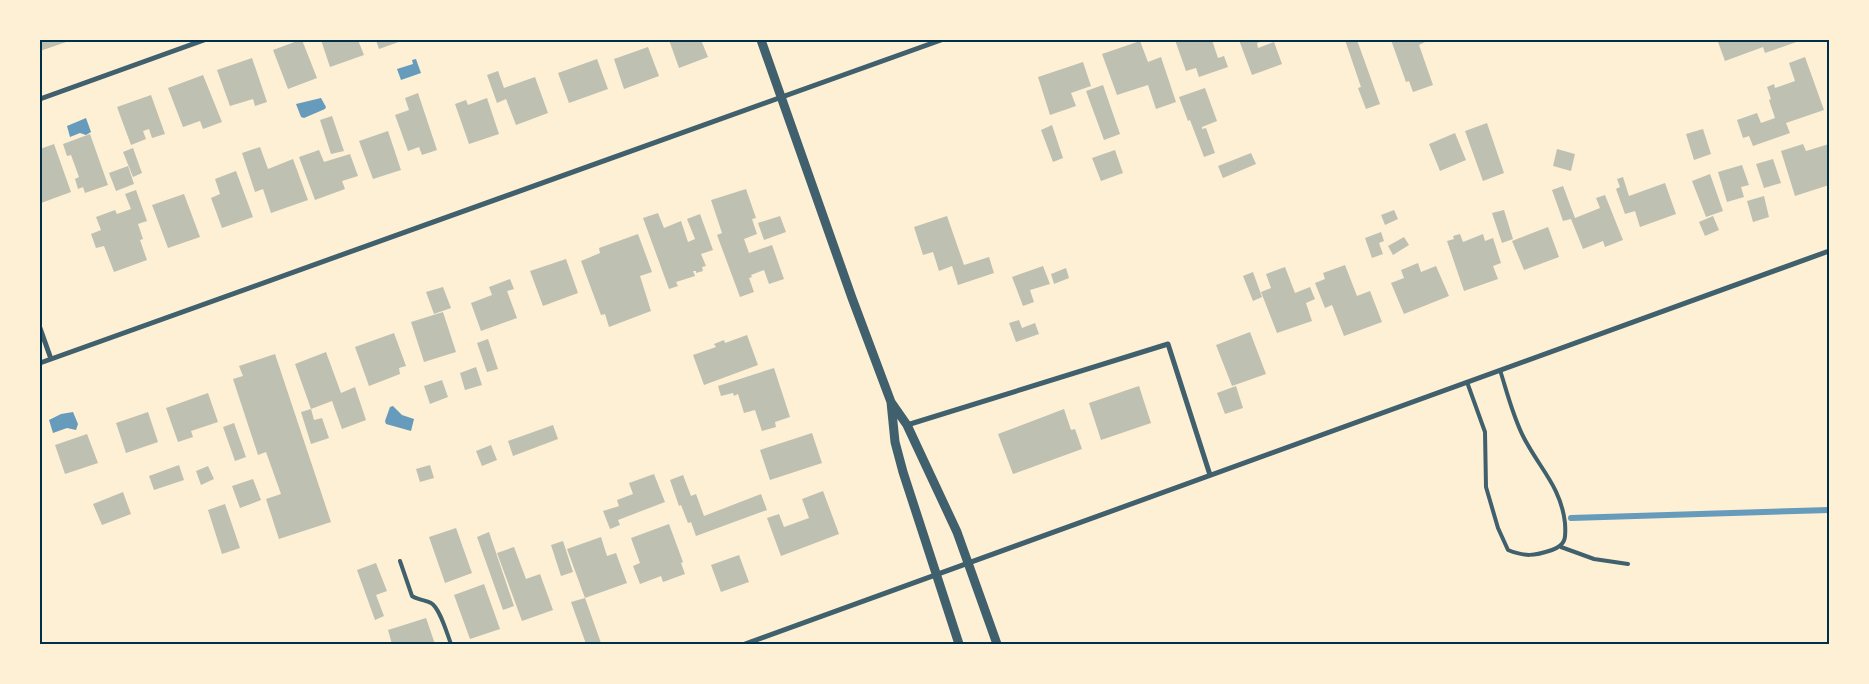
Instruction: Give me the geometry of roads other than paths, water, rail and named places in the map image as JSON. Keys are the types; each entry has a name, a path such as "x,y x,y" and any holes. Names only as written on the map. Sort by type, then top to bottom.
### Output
{"street":[{"path":"40,98 204,40"},
{"path":"761,40 852,298 891,402 907,425 957,532 997,644"},
{"path":"40,363 941,40"},
{"path":"745,644 1829,251"},
{"path":"40,328 51,359"},
{"path":"907,425 1168,344 1210,475"},
{"path":"891,402 895,442 901,465 959,644"}],"lane":[{"path":"1500,370 1524,438 1557,491 1563,507 1565,527 1564,541 1561,547"},
{"path":"1467,382 1486,432 1486,487 1498,528 1508,550 1519,555 1537,555 1561,547 1594,559 1628,564"},
{"path":"400,561 412,596 420,601 432,603 438,610 451,644"}],"water":[{"path":"416,59 421,73 401,80 397,69 413,64 412,60"},
{"path":"321,98 326,107 325,109 304,118 301,117 296,104"},
{"path":"86,118 91,132 86,135 80,133 70,137 67,126"},
{"path":"393,406 402,415 414,419 411,431 386,424 385,421 390,407"},
{"path":"73,412 78,424 76,430 67,428 53,433 49,420 61,414"}],"waterway":[{"path":"1571,518 1829,510"}]}
